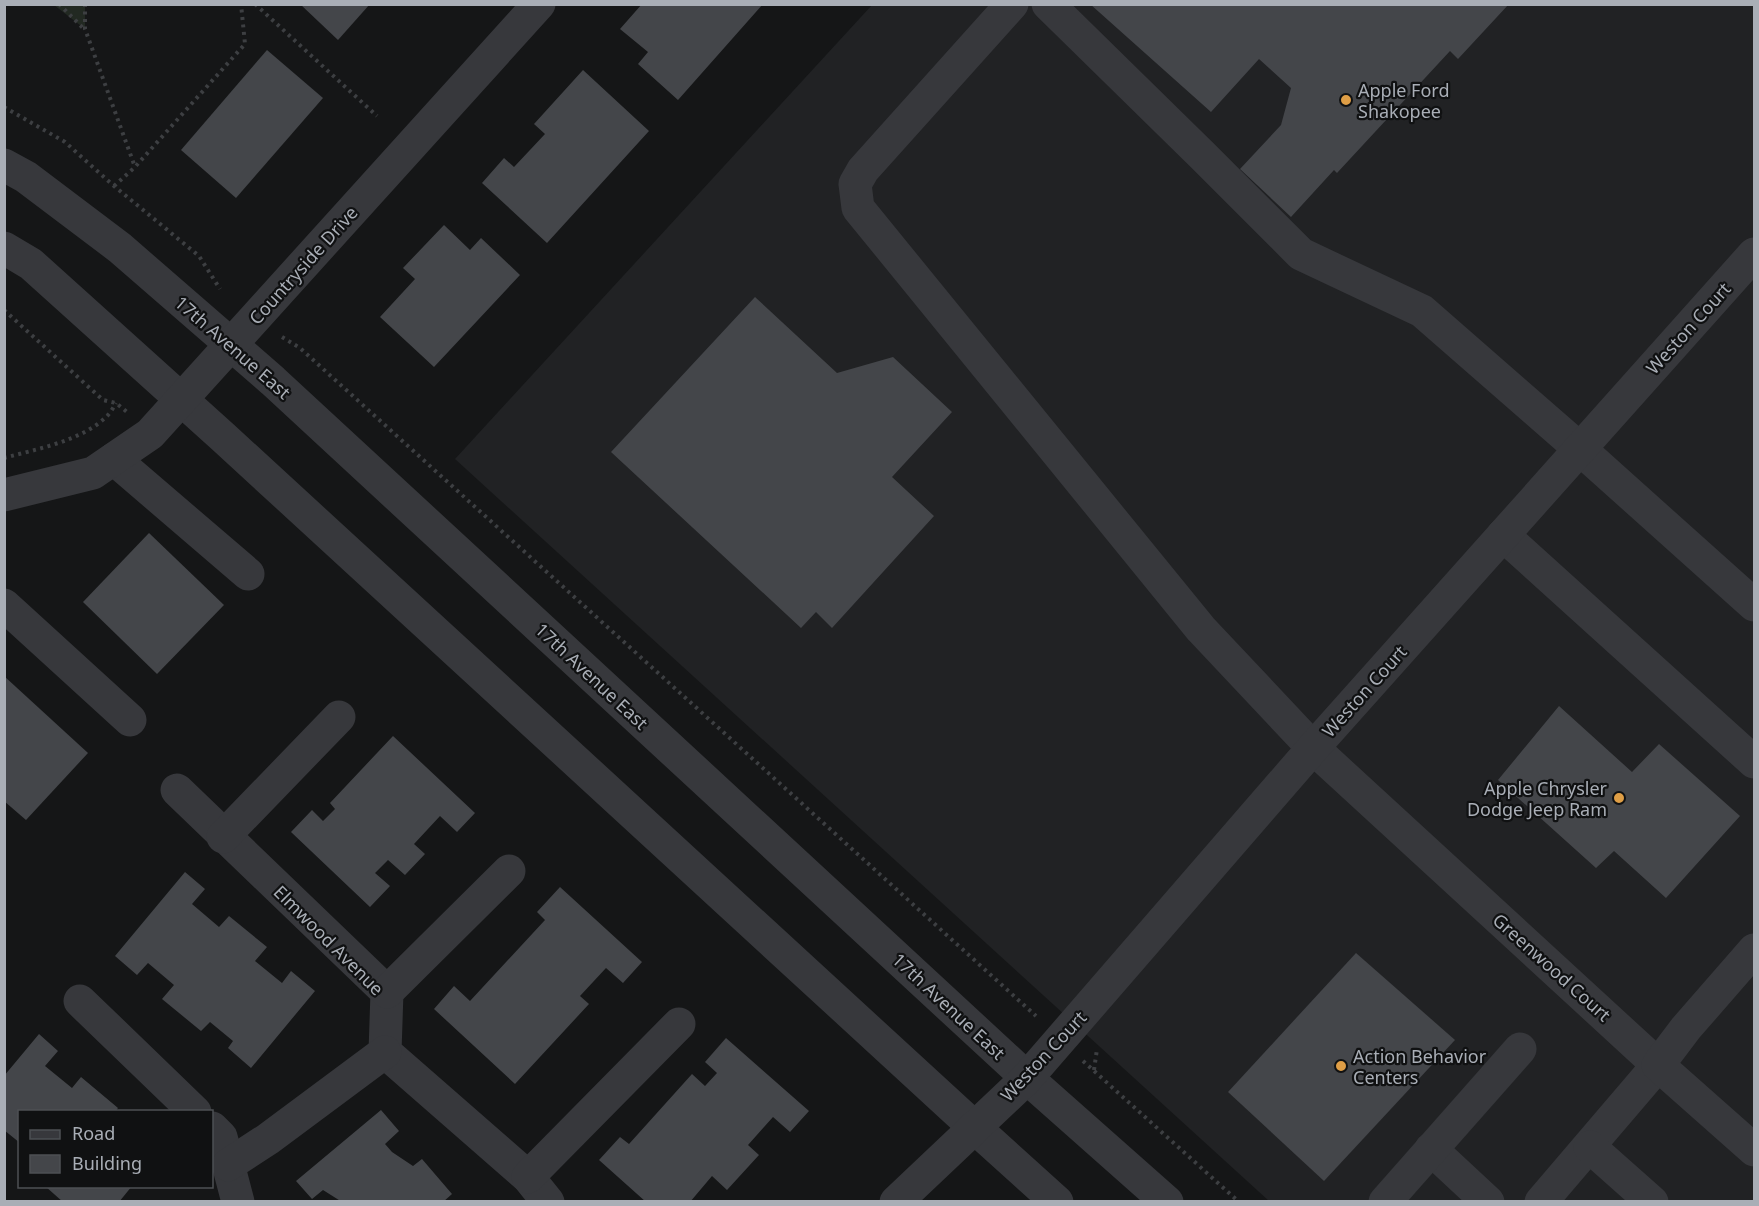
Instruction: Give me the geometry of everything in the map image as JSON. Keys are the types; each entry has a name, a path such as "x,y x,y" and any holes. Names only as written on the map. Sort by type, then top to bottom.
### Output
{"street":[{"name":"Greenwood Court","path":"1012,4 863,170 855,184 858,208 1201,629 1313,748 1658,1065 1755,1150"},
{"path":"1048,4 1301,254 1422,311 1755,605"},
{"name":"Countryside Drive","path":"4,495 93,473 150,434 528,8"},
{"name":"17th Avenue East","path":"4,165 26,177 120,248 273,381 1027,1078 1167,1202"},
{"path":"4,248 31,264 181,399 1057,1202"},
{"name":"Weston Court","path":"896,1202 1027,1078 1313,748 1755,254"},
{"path":"114,459 248,574"},
{"path":"1503,535 1755,762"},
{"path":"4,605 130,720"},
{"path":"223,837 339,717"},
{"name":"Elmwood Avenue","path":"177,790 223,837 387,992 385,1052"},
{"path":"387,992 510,871"},
{"path":"1541,1202 1590,1147 1686,1028 1755,950"},
{"path":"80,1001 193,1110"},
{"path":"228,1165 268,1139 385,1052 538,1189 679,1024"},
{"path":"1385,1202 1520,1049"},
{"path":"213,1129 221,1137 238,1202"},
{"path":"1590,1147 1652,1202"},
{"path":"1431,1149 1488,1202"}],"path":[{"path":"59,4 85,29"},
{"path":"85,4 85,29 135,167"},
{"path":"114,186 135,167 246,44 241,4"},
{"path":"255,4 377,116"},
{"path":"4,107 65,142 199,256 222,292 254,319 300,348 1239,1202"},
{"path":"4,310 104,400 116,403 150,434"},
{"path":"4,458 84,433 107,417 116,403"}],"shaded area":[{"path":"54,5 85,5 85,29"},
{"path":"872,5 1754,5 1754,1201 1269,1201 455,459"}],"building":[{"path":"300,4 370,4 338,40"},
{"path":"642,4 763,4 678,100 638,64 648,52 620,29"},
{"name":"Apple Ford Shakopee","path":"1090,4 1509,4 1458,59 1450,51 1337,173 1334,170 1291,217 1240,169 1281,125 1291,88 1259,59 1211,112"},
{"path":"267,50 323,98 236,198 181,150"},
{"path":"583,70 649,131 547,243 482,183 504,158 514,167 545,134 534,124"},
{"path":"444,225 470,250 481,238 520,275 434,367 380,317 415,279 403,268"},
{"path":"755,297 837,373 893,357 952,412 892,477 934,516 832,628 816,612 801,628 611,452"},
{"path":"149,533 224,605 157,674 83,602"},
{"path":"4,676 88,753 26,820 4,801"},
{"name":"Apple Chrysler Dodge Jeep Ram","path":"1559,706 1632,772 1659,744 1740,816 1666,898 1614,851 1596,868 1498,780"},
{"path":"393,736 475,813 457,832 440,816 414,844 425,854 405,875 388,860 375,873 390,886 370,907 291,832 312,810 323,821 335,809 330,803"},
{"path":"185,872 205,889 192,904 219,927 229,916 267,947 255,961 282,983 291,971 315,991 251,1068 228,1048 233,1041 210,1022 201,1031 162,999 174,985 148,963 137,975 115,956"},
{"path":"560,887 642,962 623,983 606,968 580,996 589,1004 515,1084 434,1009 454,986 470,1001 545,920 537,912"},
{"name":"Action Behavior Centers","path":"1356,953 1455,1040 1324,1181 1228,1092"},
{"path":"39,1034 58,1051 45,1066 72,1088 81,1077 118,1108 116,1110 18,1110 18,1141 4,1130 4,1076"},
{"path":"726,1038 809,1111 790,1132 773,1117 748,1145 759,1155 727,1190 712,1176 690,1202 646,1202 599,1160 620,1137 629,1144 692,1074 705,1086 717,1073 705,1062"},
{"path":"381,1110 399,1131 385,1144 392,1152 413,1166 422,1159 452,1194 443,1202 342,1202 323,1190 312,1199 296,1181"},
{"path":"47,1188 130,1188 119,1202 63,1202"}],"place":[{"name":"Apple Ford Shakopee","path":"1346,100"},
{"name":"Apple Chrysler Dodge Jeep Ram","path":"1619,798"},
{"name":"Action Behavior Centers","path":"1341,1066"}]}
